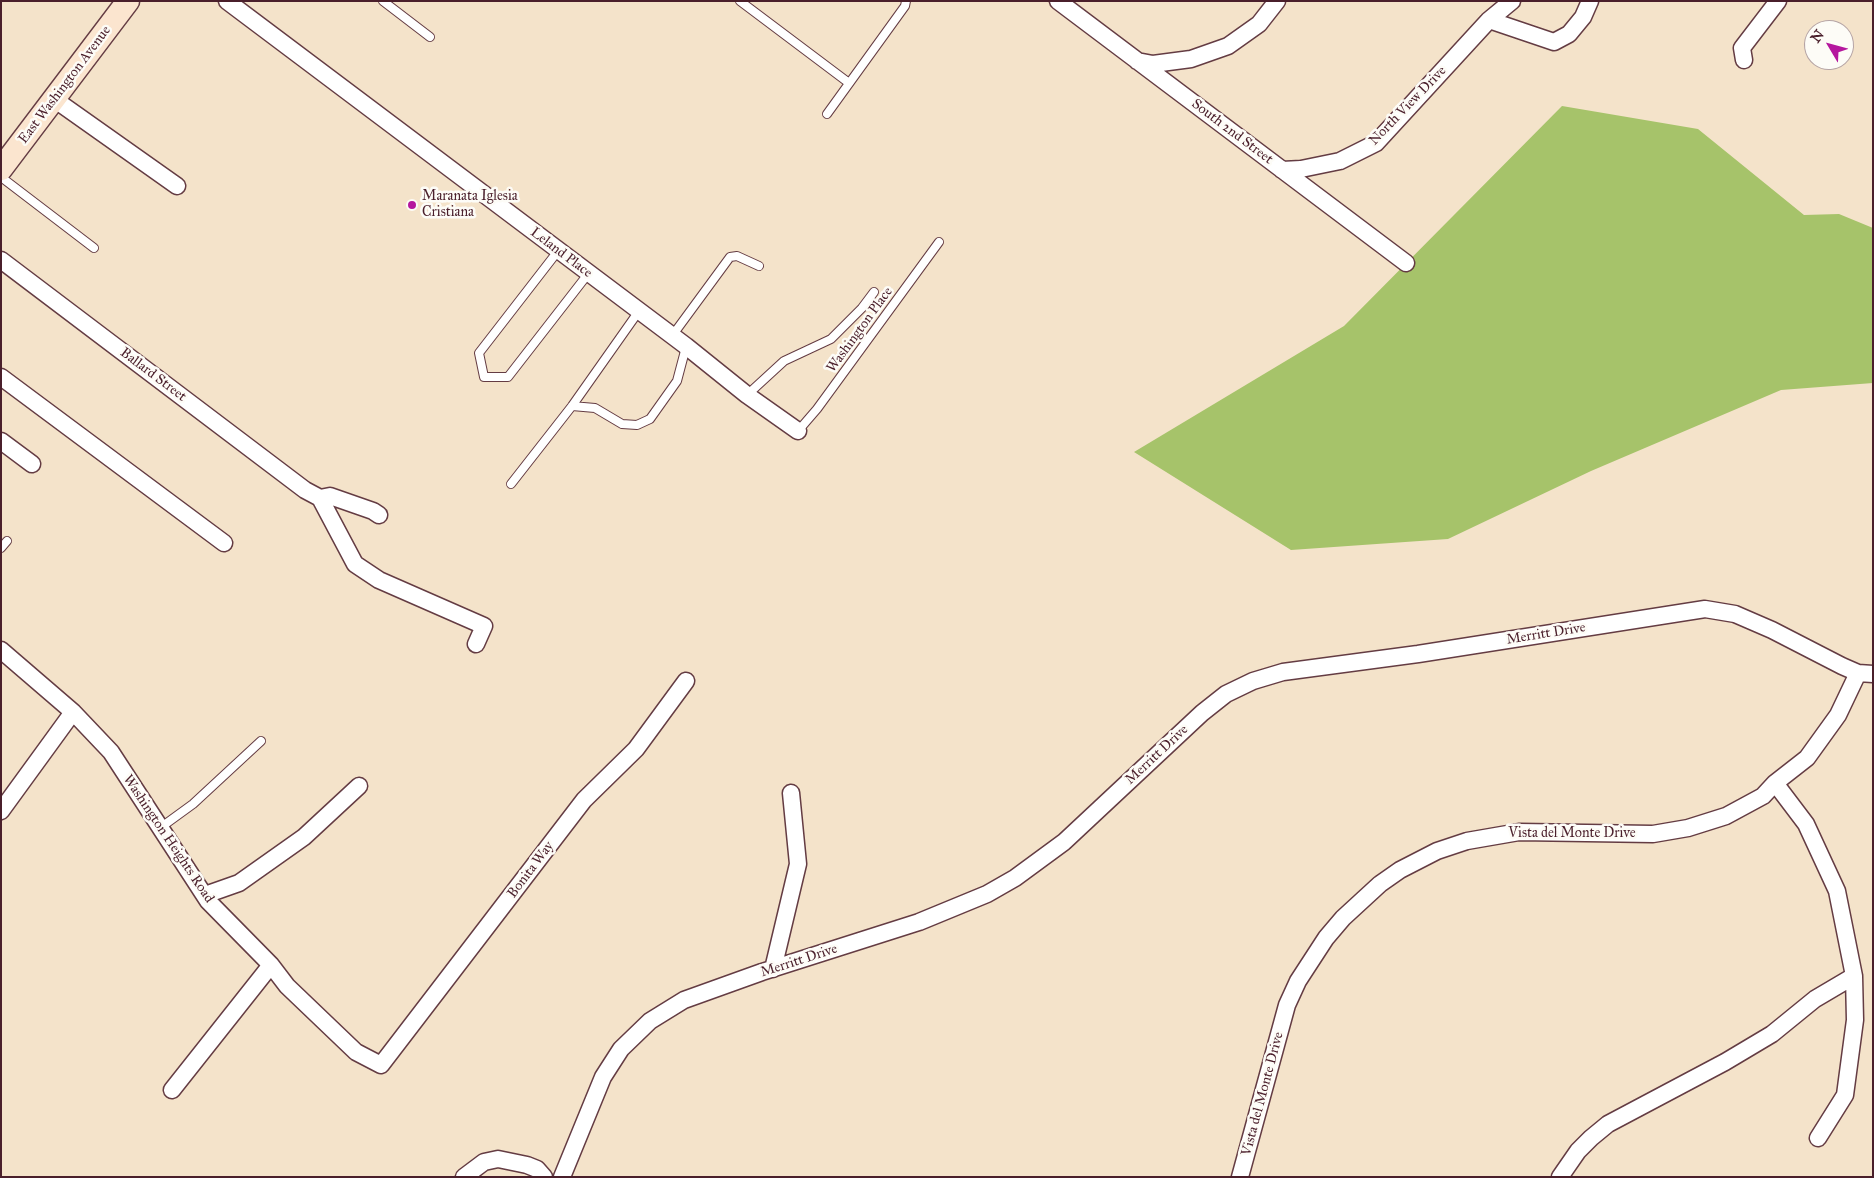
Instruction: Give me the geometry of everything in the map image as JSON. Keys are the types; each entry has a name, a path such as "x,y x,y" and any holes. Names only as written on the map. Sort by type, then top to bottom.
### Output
{"main road":[{"name":"East Washington Avenue","path":"1,169 128,1"}],"street":[{"name":"Leland Place","path":"228,1 686,346 747,395 798,431"},
{"name":"South 2nd Street","path":"1058,1 1406,263"},
{"path":"1137,61 1153,64 1191,59 1228,46 1260,24 1277,1"},
{"name":"North View Drive","path":"1282,170 1301,169 1340,161 1376,143 1489,20 1512,1"},
{"path":"1489,20 1554,42 1569,34 1583,17 1590,1"},
{"path":"1744,60 1742,48 1778,1"},
{"path":"54,99 177,186"},
{"name":"Ballard Street","path":"1,260 305,490 320,498"},
{"path":"1,377 224,543"},
{"path":"1,441 32,464"},
{"path":"380,515 330,496 320,498 355,564 379,580 484,626 476,644"},
{"name":"Merritt Drive","path":"562,1177 603,1076 621,1049 635,1034 661,1014 684,1000 919,922 987,894 1008,882 1064,842 1214,703 1239,687 1268,675 1418,654 1705,609 1735,614 1865,673"},
{"name":"Washington Heights Road","path":"1,650 73,712 111,752 208,901 271,965 287,986 356,1052 381,1064"},
{"name":"Vista del Monte Drive","path":"1240,1177 1287,1005 1298,981 1331,931 1361,900 1380,884 1400,870 1437,850 1467,841 1520,832 1653,834 1688,828 1712,821 1744,807 1763,796 1775,783 1808,758 1865,673"},
{"name":"Bonita Way","path":"381,1064 584,800 636,749 686,681"},
{"path":"1,811 73,712"},
{"path":"1775,783 1806,824 1837,891 1854,976 1855,1020 1845,1095 1818,1138"},
{"path":"205,895 238,883 304,837 359,786"},
{"path":"773,969 798,864 791,793"},
{"path":"172,1090 271,965"},
{"path":"1560,1177 1578,1151 1608,1124 1725,1062 1764,1039 1815,999 1854,976"},
{"path":"464,1177 484,1162 498,1159 527,1165 537,1170 544,1177"}],"lane":[{"path":"382,1 430,37"},
{"path":"740,1 850,83"},
{"path":"827,114 905,6 906,1"},
{"path":"1,177 94,248"},
{"name":"Washington Place","path":"798,431 817,409 939,242"},
{"path":"558,251 479,353 484,377 508,377 588,274"},
{"path":"672,336 730,257 737,256 759,266"},
{"path":"747,395 784,361 831,339 862,308 874,292"},
{"path":"511,484 572,406 639,311"},
{"path":"572,406 595,408 622,424 636,425 650,419 678,381 686,346"},
{"path":"1,548 7,541"},
{"path":"160,828 193,804 261,741"}],"green space":[{"path":"1562,106 1698,129 1804,215 1839,214 1873,228 1873,383 1781,390 1591,471 1448,539 1291,550 1134,452 1344,326"}],"place":[{"name":"Maranata Iglesia Cristiana","path":"412,205"}]}
